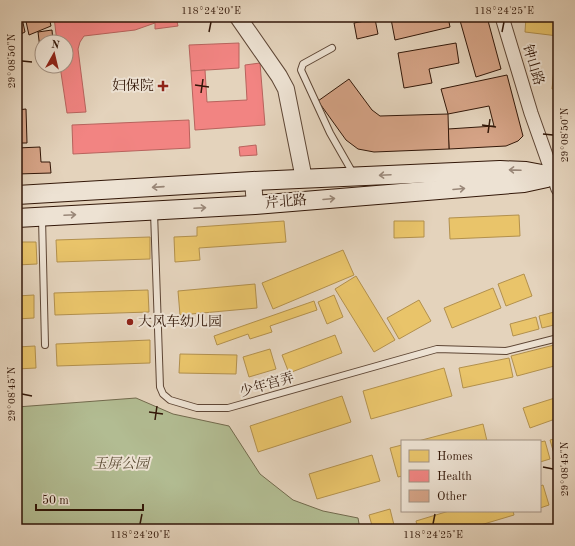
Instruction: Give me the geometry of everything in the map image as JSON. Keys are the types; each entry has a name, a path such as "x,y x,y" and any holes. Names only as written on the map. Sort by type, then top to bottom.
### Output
{"main road":[{"name":"芹北路","path":"17,195 304,178 500,170 526,171 557,181"},
{"name":"芹北路","path":"17,218 255,205 557,181"}],"street":[{"path":"238,17 279,76 286,89 304,178"},
{"name":"钟山路","path":"502,17 531,113 557,181"},
{"path":"253,181 255,205"}],"lane":[{"path":"332,48 303,64 301,70 330,133 354,176"},
{"name":"少年宫弄","path":"154,210 160,387 163,394 170,400 197,408 228,408 437,349 506,351 558,338"},
{"path":"42,217 45,345"}],"green space":[{"name":"玉屏公园","path":"136,398 173,414 229,426 260,474 293,500 323,511 358,518 360,529 17,529 17,407"}],"building: Homes":[{"path":"526,17 558,17 558,36 525,32"},
{"path":"555,59 558,59 558,90 552,89"},
{"path":"519,215 520,236 450,239 449,218"},
{"path":"284,221 286,242 199,248 200,260 175,262 174,237 197,236 197,227"},
{"path":"394,221 424,221 424,237 394,238"},
{"path":"150,237 150,259 57,262 56,240"},
{"path":"17,242 36,242 37,264 17,265"},
{"path":"343,250 354,275 273,309 262,283"},
{"path":"524,274 532,296 506,306 498,284"},
{"path":"356,276 395,340 374,352 335,289"},
{"path":"255,284 257,308 180,315 178,291"},
{"path":"493,288 501,308 452,328 444,308"},
{"path":"148,290 149,312 55,315 54,293"},
{"path":"34,295 34,318 17,319 17,296"},
{"path":"334,295 343,317 327,324 318,302"},
{"path":"419,300 431,321 399,339 387,318"},
{"path":"314,301 317,310 270,326 272,332 250,339 248,334 217,345 214,336"},
{"path":"558,311 558,324 542,328 539,316"},
{"path":"536,317 539,329 513,336 510,324"},
{"path":"335,335 342,353 289,373 282,355"},
{"path":"150,340 150,363 57,366 56,344"},
{"path":"558,344 558,365 517,376 511,356"},
{"path":"35,346 36,368 17,369 17,347"},
{"path":"270,349 276,369 249,377 243,357"},
{"path":"180,354 237,355 236,374 179,373"},
{"path":"509,358 513,377 463,388 459,368"},
{"path":"444,368 452,396 371,419 363,391"},
{"path":"342,396 351,422 258,452 250,426"},
{"path":"558,397 558,418 530,428 523,408"},
{"path":"483,424 487,440 422,440"},
{"path":"558,438 558,456 555,457 550,440"},
{"path":"545,441 550,459 541,462 541,442"},
{"path":"401,445 401,476 398,477 390,448"},
{"path":"372,455 380,481 317,499 309,474"},
{"path":"543,485 549,505 541,508 541,486"},
{"path":"390,509 395,529 373,529 369,515"},
{"path":"446,512 513,512 514,515 467,529 418,529 416,521"}],"building: Health":[{"path":"54,17 176,17 178,26 155,29 155,23 135,30 84,36 78,49 86,112 67,113 61,74 74,74 74,34 56,34"},
{"path":"176,17 209,17 177,20"},
{"path":"239,43 239,68 191,71 189,45"},
{"path":"260,63 265,125 195,130 191,71 205,70 207,102 247,100 245,65"},
{"path":"189,120 190,148 73,154 72,125"},
{"path":"256,145 257,155 240,156 239,147"}],"building: Other":[{"path":"25,17 49,17 51,26 29,35"},
{"path":"399,17 448,17 450,27 395,40 391,19"},
{"path":"459,17 487,17 501,69 476,77"},
{"path":"22,18 25,32 17,36 17,20"},
{"path":"375,19 378,34 357,39 354,23"},
{"path":"52,30 52,34 38,34 38,32"},
{"path":"456,43 459,63 429,69 432,83 404,88 398,53"},
{"path":"507,75 523,136 518,141 506,146 449,149 448,129 494,126 489,106 448,114 441,89"},
{"path":"349,79 372,110 380,116 448,114 449,149 374,152 358,149 346,140 318,101"},
{"path":"26,109 27,143 17,143 17,110"},
{"path":"40,147 41,162 50,162 51,173 17,174 17,148"}],"place":[{"name":"妇保院","path":"163,86"},
{"name":"大风车幼儿园","path":"130,322"}]}
